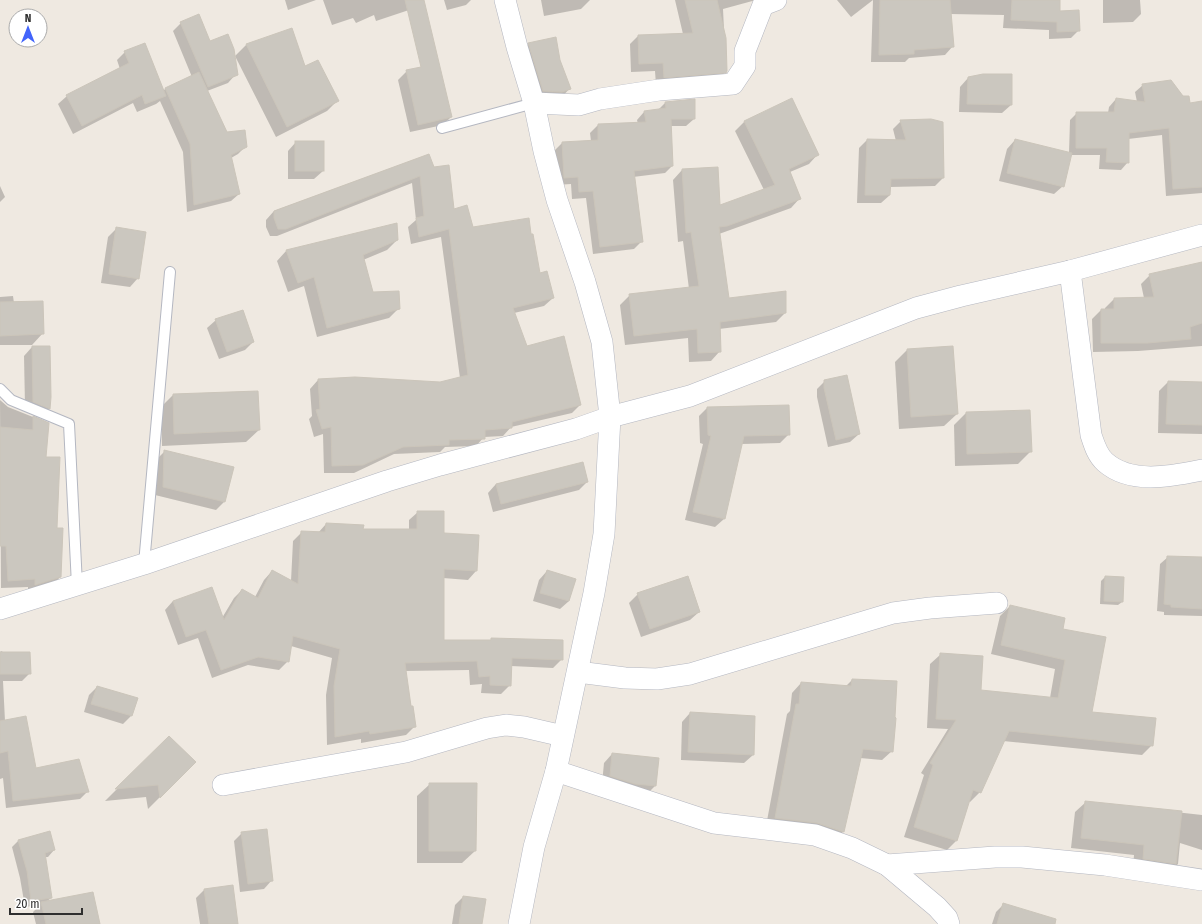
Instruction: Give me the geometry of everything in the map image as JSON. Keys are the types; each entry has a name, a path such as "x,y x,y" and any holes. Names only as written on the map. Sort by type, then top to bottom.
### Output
{"street":[{"path":"505,0 534,103 544,151 557,200 585,282 602,342 610,417 604,534 594,593 556,771 534,847 520,924"},
{"path":"534,103 580,105 600,98 651,91 733,84 745,66 745,51 763,5 776,0"},
{"path":"0,609 144,564 388,481 440,465 576,430 610,417 690,396 916,308 1070,271 1202,235"},
{"path":"1070,271 1091,435 1095,448 1105,462 1122,472 1141,476 1174,476 1202,470"},
{"path":"578,672 625,678 656,679 690,674 892,613 930,608 997,603"},
{"path":"223,785 406,752 487,728 506,725 524,727 563,736"},
{"path":"556,771 714,823 815,835 852,848 887,865 937,907 947,918 949,924"},
{"path":"887,865 1022,857 1105,865 1202,880"}],"lane":[{"path":"442,128 534,103"},
{"path":"144,564 170,272"},
{"path":"0,389 12,400 69,424 77,585"}],"building":[{"path":"405,0 424,0 452,117 418,125 406,70 421,67"},
{"path":"685,0 717,0 726,38 726,73 664,78 663,63 639,64 638,35 693,33"},
{"path":"880,0 950,0 954,47 914,50 914,54 879,55"},
{"path":"1012,0 1060,0 1060,11 1079,10 1080,31 1057,32 1057,22 1011,20"},
{"path":"199,14 210,41 228,34 234,49 238,75 208,87 180,22"},
{"path":"292,28 305,66 318,60 339,101 287,127 246,44"},
{"path":"556,37 560,60 571,89 562,92 543,91 528,43"},
{"path":"145,43 166,96 145,104 142,95 82,126 66,95 129,63 124,51"},
{"path":"199,72 227,132 245,130 247,147 231,155 240,194 194,205 190,144 165,88"},
{"path":"983,74 1012,74 1012,105 967,104 968,77"},
{"path":"1171,80 1183,96 1189,96 1190,103 1202,101 1202,187 1173,189 1169,128 1129,133 1129,163 1106,162 1107,148 1076,148 1076,112 1114,112 1116,98 1145,102 1142,84"},
{"path":"792,98 819,155 789,169 801,199 727,226 719,227 729,298 786,291 786,313 720,322 721,352 698,353 697,329 634,336 629,294 699,286 691,232 686,233 682,169 718,167 720,205 775,185 744,121"},
{"path":"695,99 695,119 671,119 673,166 634,171 643,242 600,247 593,191 579,192 578,177 564,178 562,142 598,140 598,124 646,122 644,111 666,108 665,102"},
{"path":"931,119 943,122 944,178 891,179 890,195 865,195 867,139 906,140 900,120"},
{"path":"1015,139 1072,153 1064,187 1007,173"},
{"path":"295,141 324,141 324,171 295,171"},
{"path":"429,154 434,167 449,165 454,209 467,205 473,227 529,218 540,273 547,271 554,298 513,308 527,346 564,336 581,405 512,422 512,428 485,430 485,439 449,440 449,445 403,447 363,465 332,466 331,427 322,429 316,410 320,409 318,379 355,377 440,382 468,375 449,229 419,237 416,218 424,216 420,176 286,229 278,229 274,218 274,211"},
{"path":"397,223 398,240 363,255 373,292 399,291 400,309 327,328 314,277 298,283 286,250"},
{"path":"116,227 146,232 139,279 109,274"},
{"path":"1202,262 1202,323 1190,327 1191,339 1148,343 1101,343 1101,309 1114,309 1114,298 1154,297 1149,274"},
{"path":"43,301 44,334 0,336 0,302"},
{"path":"243,310 254,342 227,352 215,319"},
{"path":"32,346 50,346 50,409 33,402"},
{"path":"953,346 958,414 911,417 907,349"},
{"path":"847,375 860,434 836,440 824,388 824,380"},
{"path":"1168,381 1202,382 1202,425 1166,424"},
{"path":"258,391 260,430 174,434 173,394"},
{"path":"789,405 790,435 744,436 725,519 693,512 711,436 708,435 707,407"},
{"path":"1030,410 1032,452 967,454 966,412"},
{"path":"33,416 49,423 46,457 60,457 57,528 63,528 61,577 35,585 35,579 8,581 6,546 0,546 0,427 33,430"},
{"path":"164,450 234,467 225,502 163,487"},
{"path":"583,462 588,482 501,504 496,484"},
{"path":"417,511 444,511 444,533 479,535 477,571 444,569 444,640 491,640 491,638 563,640 563,660 512,658 511,686 490,685 490,676 479,677 477,661 405,663 411,706 413,706 416,727 370,734 369,731 335,737 334,686 340,649 293,636 289,662 258,657 221,670 206,630 186,637 173,601 212,587 224,620 242,589 258,598 272,570 298,584 301,531 325,532 326,523 364,525 363,529 417,529"},
{"path":"1167,556 1202,557 1202,609 1171,607 1171,605 1164,604"},
{"path":"547,570 576,579 569,601 540,593"},
{"path":"688,576 700,612 650,629 637,593"},
{"path":"1105,576 1124,577 1123,602 1104,601"},
{"path":"1010,605 1065,618 1063,629 1106,637 1092,712 1156,718 1153,746 1009,731 981,793 973,790 957,841 914,827 933,765 930,763 956,720 936,719 940,653 983,656 981,690 1058,698 1065,660 1001,645"},
{"path":"0,652 30,652 31,674 0,674"},
{"path":"852,679 897,681 893,752 863,749 844,832 817,823 775,818 796,704 799,704 801,682 851,686"},
{"path":"97,686 138,698 132,716 91,704"},
{"path":"690,712 755,716 754,755 688,752"},
{"path":"26,716 36,768 79,759 89,792 13,801 8,751 0,753 0,721"},
{"path":"169,736 196,762 160,798 158,785 115,789"},
{"path":"612,753 659,758 656,786 635,784 610,776"},
{"path":"429,783 477,783 476,851 429,851"},
{"path":"1085,801 1182,811 1176,864 1143,859 1144,845 1081,838"},
{"path":"267,829 273,881 248,884 241,832"},
{"path":"50,831 55,850 45,853 52,898 31,901 27,871 18,840"},
{"path":"233,885 238,924 209,924 204,889"},
{"path":"93,892 100,924 46,924 41,902"},
{"path":"463,896 486,899 482,924 459,924"},
{"path":"1003,903 1056,919 1055,924 997,924"}]}
